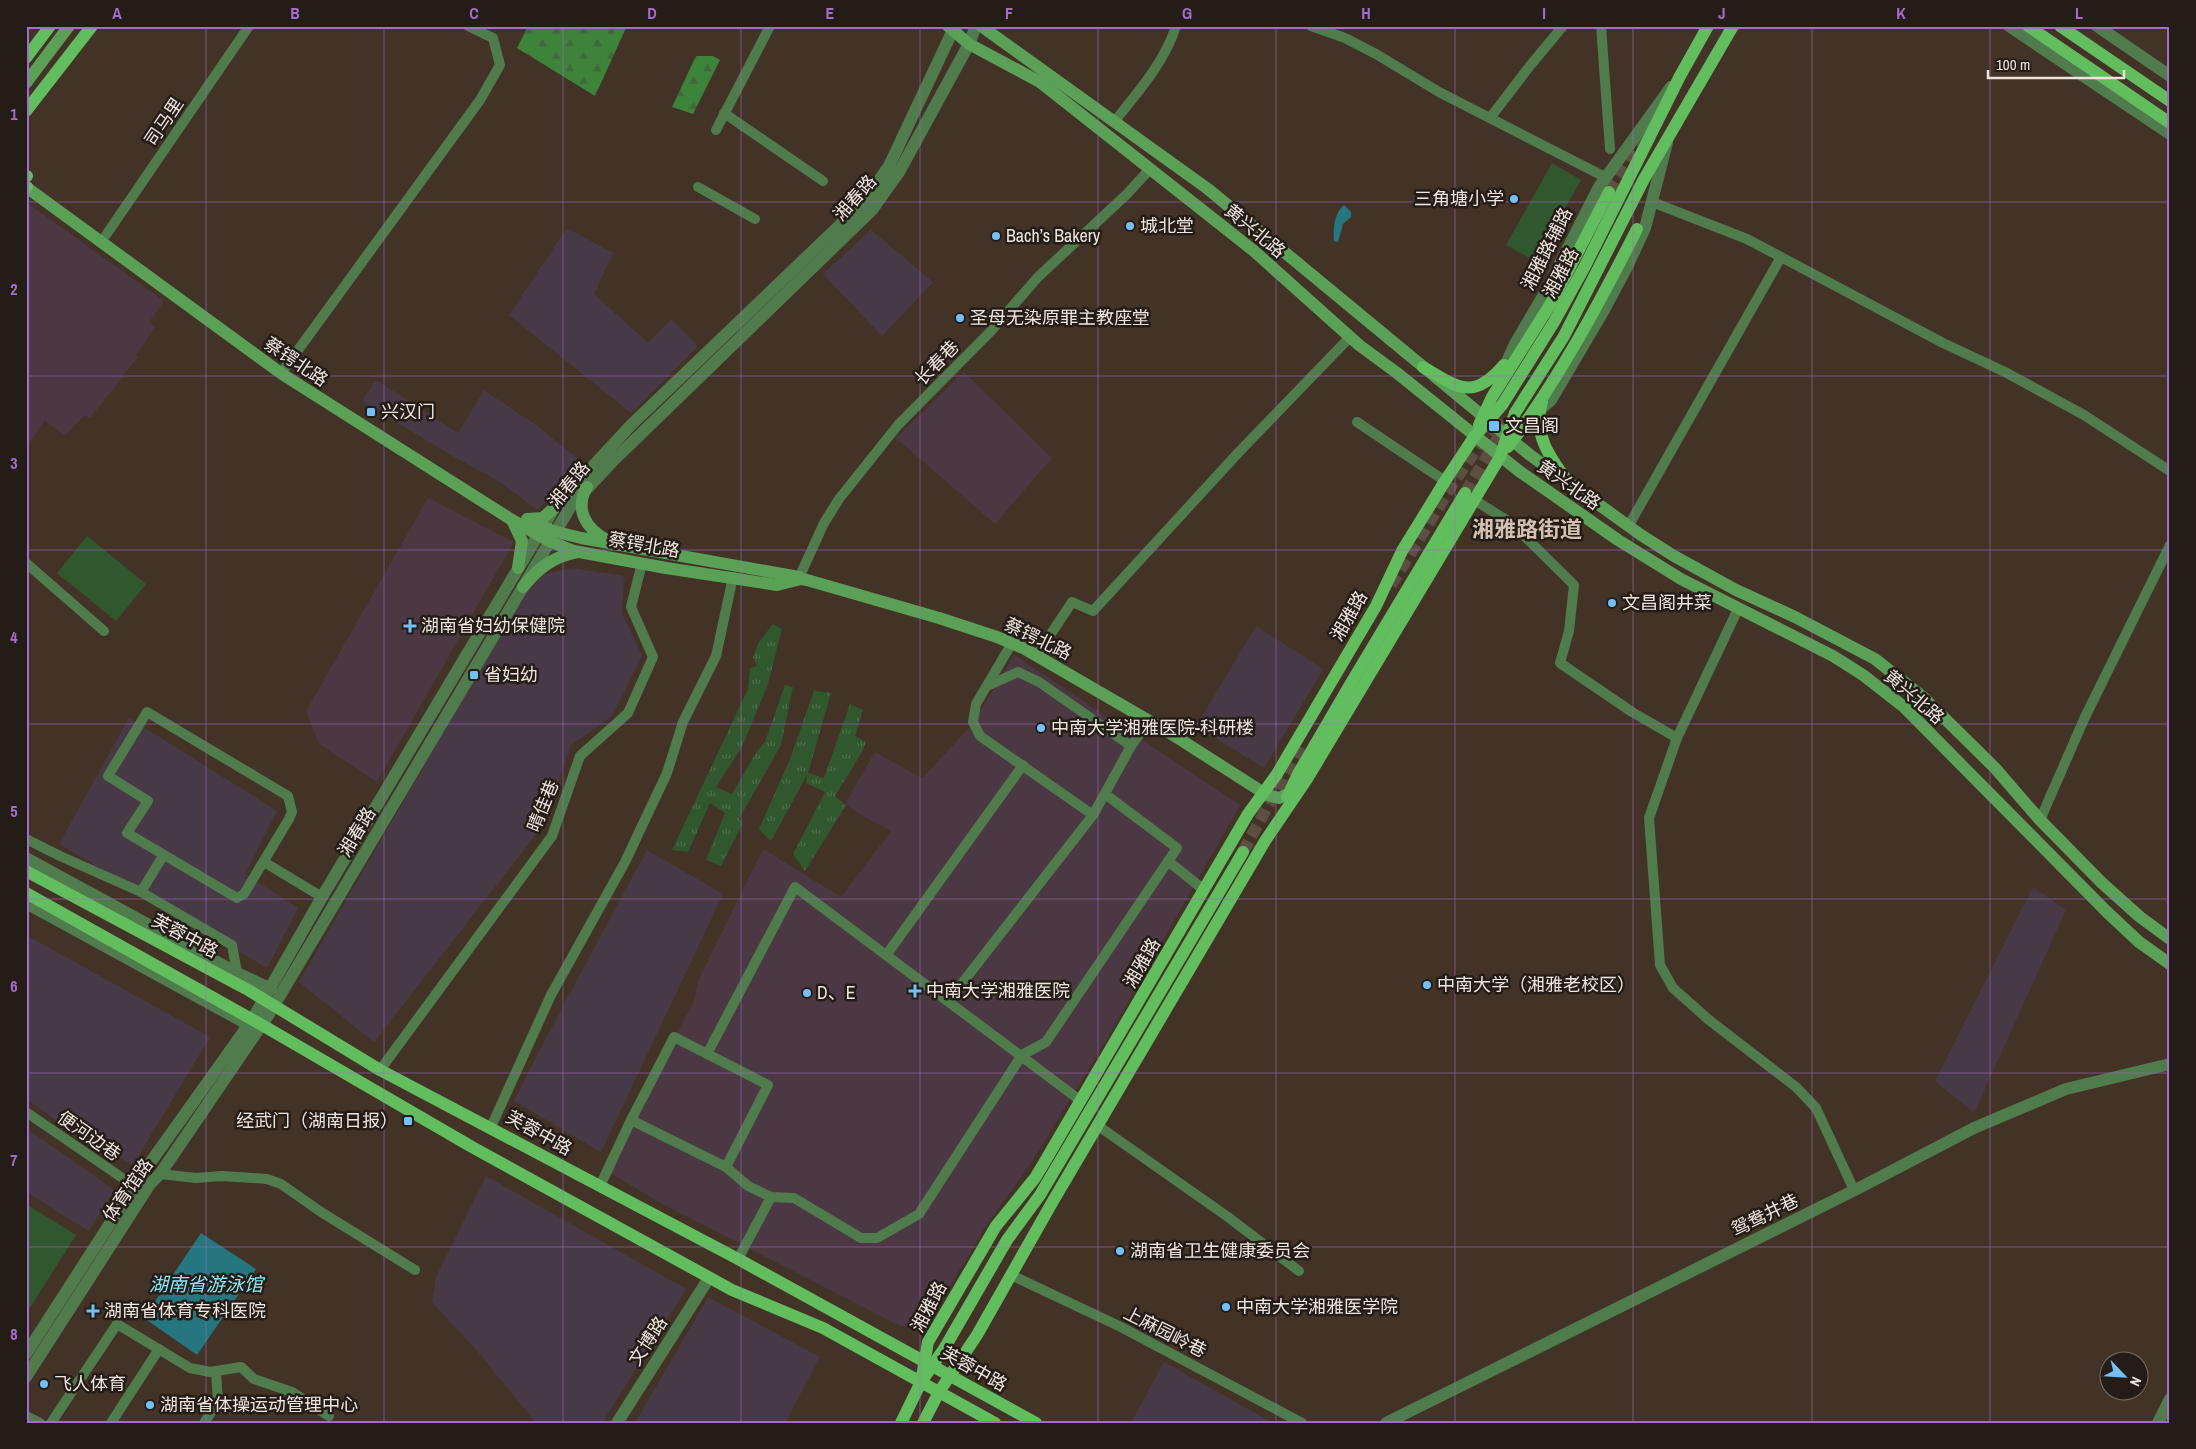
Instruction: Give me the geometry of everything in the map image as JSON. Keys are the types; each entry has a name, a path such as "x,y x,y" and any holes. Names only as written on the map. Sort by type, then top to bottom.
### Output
{"main road":[{"path":"26,58 50,26"},
{"path":"26,83 69,26"},
{"name":"黄兴北路","path":"981,26 1208,189 1486,419 1568,482 1655,544 1699,570 1875,659 1924,698 1981,754 2040,820 2102,883 2140,917 2170,938"},
{"name":"湘雅路","path":"901,1423 928,1363 928,1342 996,1226 1035,1178 1248,814 1277,774 1376,606 1402,551 1486,419 1502,406 1571,292 1680,76 1708,26"},
{"name":"湘雅路","path":"1272,828 1288,794 1351,683 1469,496 1500,457 1510,438 1515,413 1564,336 1644,180 1733,26"},
{"path":"2028,26 2170,123"},
{"path":"2060,26 2170,101"},
{"path":"26,111 90,28"},
{"name":"黄兴北路","path":"953,28 969,44 1040,82 1254,251 1350,337 1500,457 1618,540 1681,579 1845,663 1890,696 1962,764 2107,912 2139,942 2170,964"},
{"name":"蔡锷北路","path":"26,181 106,235 285,368 518,519"},
{"name":"蔡锷北路","path":"26,181 282,374 518,519 541,531 582,552 777,585 798,579"},
{"path":"1486,419 1492,397 1553,300 1609,192"},
{"path":"1510,438 1524,424 1546,392 1590,317 1637,229"},
{"path":"1423,367 1452,383 1464,387 1476,387 1491,380 1530,335"},
{"path":"1546,392 1540,410 1539,427 1543,442 1556,466 1568,482"},
{"path":"587,487 581,504 585,520 594,532 621,546"},
{"name":"湘雅路","path":"923,1423 939,1392 968,1349 1272,828 1307,779 1469,496"},
{"path":"518,568 522,541 518,519 543,518 555,507"},
{"name":"蔡锷北路","path":"553,536 621,546 807,580 898,606 1012,643 1037,655 1148,721 1263,793 1273,797 1288,794"},
{"path":"523,587 537,571 553,559 582,552"},
{"path":"1288,794 1307,779"},
{"name":"湘雅路","path":"928,1363 944,1349 1007,1240 1049,1182 1243,852"},
{"name":"芙蓉中路","path":"26,871 250,991 270,998 380,1070 491,1126 1036,1423"},
{"name":"芙蓉中路","path":"26,893 472,1147 710,1278 732,1290 823,1328 995,1423"},
{"path":"238,973 250,991"}],"street":[{"name":"司马里","path":"106,235 249,26"},
{"path":"285,368 480,100 500,65 493,38 468,26"},
{"path":"716,130 770,26"},
{"name":"湘春路","path":"254,1023 571,506 587,487 872,210 899,172 969,44 976,26"},
{"path":"1114,122 1135,96 1171,43 1176,26"},
{"path":"1311,26 1331,35 1345,38 1376,54 1439,92 1606,177"},
{"path":"1490,118 1528,67 1563,26"},
{"path":"1601,26 1610,149"},
{"path":"2009,26 2170,134"},
{"path":"2097,26 2170,76"},
{"name":"湘春路","path":"270,998 322,897 555,507 631,425 864,202 890,166 953,28"},
{"name":"湘雅路辅路","path":"1492,397 1507,362 1606,177 1680,76"},
{"path":"724,113 823,181"},
{"path":"1524,424 1551,400 1604,310 1643,233 1668,141"},
{"name":"长春巷","path":"798,579 824,523 839,498 898,426 991,331 1038,277 1084,235 1150,169"},
{"path":"698,187 755,219"},
{"path":"1652,202 1747,239 1943,343 2005,372 2084,415 2170,471"},
{"path":"1629,525 1781,257"},
{"path":"1037,655 1072,602 1093,611 1238,453 1350,337"},
{"path":"1357,422 1445,481"},
{"path":"1469,496 1511,523 1574,585 1569,631 1560,663 1632,712 1678,738"},
{"path":"2040,820 2085,717 2170,545"},
{"path":"26,563 104,631"},
{"name":"晴佳巷","path":"380,1070 552,836 580,756 628,713 653,657 632,607 642,563"},
{"path":"491,1126 499,1104 551,995 625,862 667,773 683,722 716,656 733,578"},
{"path":"1738,608 1678,738 1649,818 1660,966 1673,988 1709,1020 1796,1087 1816,1108 1854,1190"},
{"path":"1012,643 976,704 973,722 980,736 1093,814"},
{"path":"986,687 1018,672 1039,682 1131,746"},
{"path":"147,712 288,796 292,812 264,862 244,894 237,898 127,833 148,801 108,776 147,712"},
{"path":"949,1000 1093,814 1131,746 1148,721"},
{"path":"886,954 1022,765"},
{"path":"631,1120 726,1167 748,1186 771,1198 794,1198 861,1238 878,1238 919,1214 1022,1055 1046,1042 1177,848 1105,794"},
{"path":"26,838 60,856 141,892 232,945 238,973"},
{"path":"141,892 163,856"},
{"path":"26,858 238,973 270,998"},
{"path":"1168,861 1204,890"},
{"path":"264,862 322,897"},
{"path":"707,1054 795,887 949,1000 1081,1101"},
{"name":"芙蓉中路","path":"26,904 254,1023"},
{"name":"体育馆路","path":"26,1378 150,1184 160,1174 254,1023"},
{"name":"体育馆路","path":"26,1354 134,1186 254,1023"},
{"path":"600,1186 631,1120 674,1037 768,1085 726,1167"},
{"name":"鸳鸯井巷","path":"1386,1423 1854,1190 1974,1128 2066,1089 2170,1064"},
{"name":"便河边巷","path":"26,1112 134,1186"},
{"path":"1098,1124 1228,1217 1299,1271"},
{"path":"160,1174 196,1178 222,1176 267,1179 281,1184 321,1212 415,1270"},
{"path":"738,1259 771,1198"},
{"name":"上麻园岭巷","path":"1011,1275 1121,1327 1302,1423"},
{"name":"文博路","path":"617,1423 710,1278"},
{"path":"51,1423 116,1324 190,1368 216,1372 241,1367 254,1379 292,1392 329,1416"},
{"path":"111,1423 159,1349"},
{"path":"204,1423 218,1402 216,1372"},
{"path":"2158,1423 2170,1398"},
{"path":"26,1416 40,1423"}],"shaded area":[{"path":"26,202 164,301 149,322 155,327 136,355 138,357 90,418 85,415 65,436 45,420 26,447"},
{"path":"567,228 613,253 594,294 648,343 671,319 698,346 631,413 509,315"},
{"path":"871,230 933,282 882,336 823,274"},
{"path":"964,372 1052,458 995,524 896,438"},
{"path":"376,380 458,433 484,390 540,428 579,460 538,510 500,482 447,453 362,401"},
{"name":"湖南省妇幼保健院","path":"428,498 514,542 377,782 319,744 306,711"},
{"path":"572,568 624,576 622,613 642,656 612,716 571,745 541,828 374,1042 299,982 528,586 541,575"},
{"path":"1256,626 1323,669 1264,768 1196,726"},
{"name":"中南大学湘雅医院","path":"1014,655 1240,805 1104,1044 1029,1166 986,1226 934,1313 926,1322 917,1325 900,1326 657,1201 610,1173 672,1041 693,1003 699,979 763,849 841,897 891,831 845,804 875,752 922,778 972,725"},
{"path":"129,718 277,811 245,874 298,908 267,968 59,844"},
{"path":"647,850 723,894 601,1152 514,1101"},
{"path":"2033,887 2066,910 1974,1113 1935,1081"},
{"path":"26,935 210,1037 133,1165 74,1134 26,1098"},
{"path":"26,1128 114,1190 89,1231 26,1192"},
{"path":"486,1176 686,1289 602,1423 536,1423 478,1352 432,1302 436,1277"},
{"path":"708,1297 820,1357 785,1423 635,1423"},
{"path":"1164,1362 1273,1423 1131,1423"}],"green space":[{"path":"528,26 623,26 626,28 595,96 517,48"},
{"path":"696,56 713,56 720,60 693,114 672,107"},
{"path":"1552,163 1581,180 1535,261 1506,245"},
{"path":"87,536 146,584 116,621 57,573"},
{"path":"773,624 782,629 768,684 742,747 716,787 732,794 756,753 765,742 785,685 793,687 781,745 739,819 743,823 721,866 706,860 725,813 710,803 688,852 672,850 748,689 750,668 757,666 753,657 759,642"},
{"path":"814,691 831,693 808,773 824,778 850,704 863,710 855,736 866,742 862,752 835,796 846,805 805,871 793,854 825,792 806,783 807,775 771,841 759,829 790,759"},
{"path":"26,1204 76,1235 26,1314"}],"water":[{"path":"1344,205 1351,212 1351,217 1343,224 1338,242 1334,241 1335,222 1338,212"},
{"name":"湖南省游泳馆","path":"201,1233 256,1269 197,1355 144,1318"}],"tunnel":[{"path":"1609,192 1644,134"},
{"path":"1391,585 1452,485 1498,417"},
{"path":"1465,493 1507,423"},
{"path":"1243,852 1300,746"}],"place":[{"name":"三角塘小学","path":"1514,199"},
{"name":"城北堂","path":"1130,226"},
{"name":"Bach’s Bakery","path":"996,236"},
{"name":"圣母无染原罪主教座堂","path":"960,318"},
{"name":"兴汉门","path":"371,412"},
{"name":"文昌阁","path":"1494,426"},
{"name":"文昌阁井菜","path":"1612,603"},
{"name":"湖南省妇幼保健院","path":"410,626"},
{"name":"省妇幼","path":"474,675"},
{"name":"中南大学湘雅医院-科研楼","path":"1041,728"},
{"name":"中南大学（湘雅老校区）","path":"1427,985"},
{"name":"中南大学湘雅医院","path":"915,991"},
{"name":"D、E","path":"807,993"},
{"name":"经武门（湖南日报）","path":"408,1121"},
{"name":"湖南省卫生健康委员会","path":"1120,1251"},
{"name":"中南大学湘雅医学院","path":"1226,1307"},
{"name":"湖南省体育专科医院","path":"93,1311"},
{"name":"飞人体育","path":"44,1384"},
{"name":"湖南省体操运动管理中心","path":"150,1405"}],"district":[{"name":"湘雅路街道","path":"1527,529"}]}
